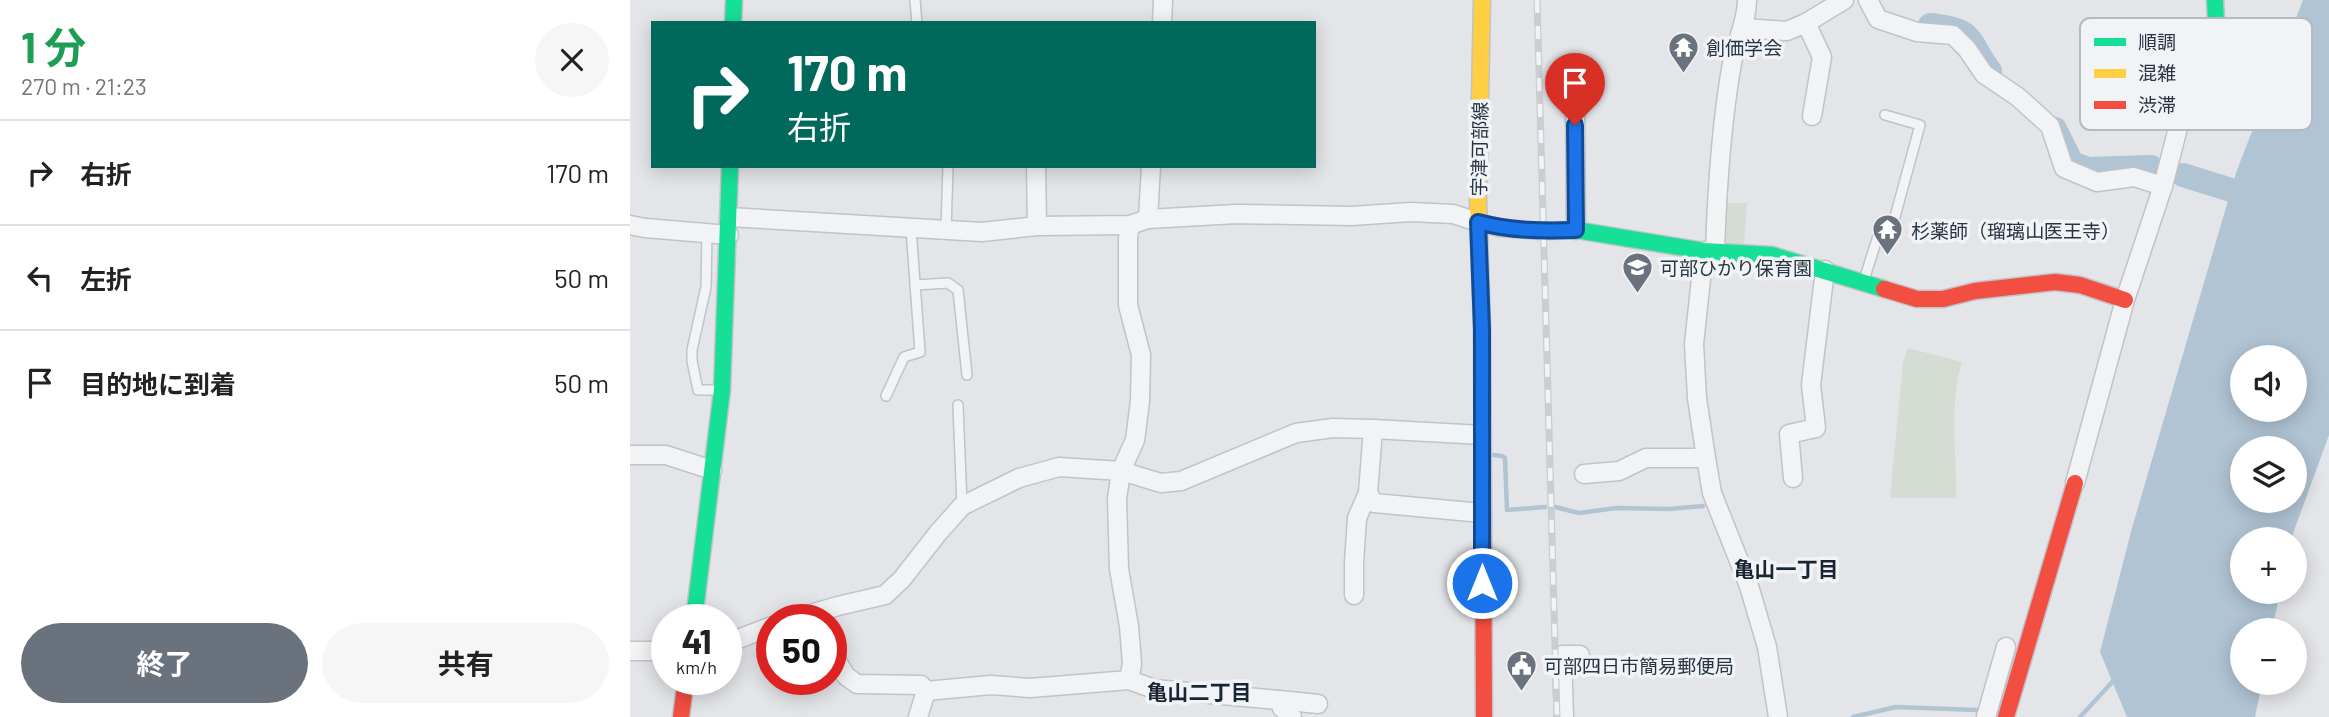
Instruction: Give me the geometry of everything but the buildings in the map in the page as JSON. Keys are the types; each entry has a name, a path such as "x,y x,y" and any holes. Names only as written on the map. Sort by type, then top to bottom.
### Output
{"street":[{"path":"733,21 734,0"},
{"path":"1162,21 1163,0"},
{"name":"宇津可部線","path":"1482,0 1478,222 1484,717"},
{"path":"1747,0 1744,28 1733,60 1710,251 1694,344 1697,398 1712,493 1749,586 1767,647 1777,717"},
{"path":"1744,28 1787,31 1844,0"},
{"path":"1868,0 1878,19 1917,32 1953,35 1968,49 1984,74 2018,97 2050,126 2064,168 2097,182 2134,177 2163,186"},
{"path":"2215,0 2216,18"},
{"path":"1806,23 1822,57 1812,116"},
{"path":"1575,99 1576,230"},
{"path":"2006,717 2075,483 2125,300 2163,186 2177,130"},
{"path":"696,604 722,390 730,168"},
{"path":"1036,168 1037,226"},
{"path":"1148,219 1152,168"},
{"path":"630,225 708,233 729,226 911,228 982,232 1037,226 1130,225 1148,219 1236,214 1453,214 1500,228 1576,230 1710,251 1772,255 1917,299 1943,299 1975,291 2055,282 2080,285 2125,300"},
{"path":"1129,680 1132,664 1129,626 1121,592 1117,499 1121,471 1135,440 1140,401 1141,355 1128,305 1130,225"},
{"path":"1793,478 1789,434 1816,428 1811,384 1825,270"},
{"path":"847,606 885,596 962,506 1019,478 1059,467 1121,471 1161,483 1181,481 1296,433 1333,428 1482,435"},
{"path":"1354,596 1353,563 1357,518 1368,493 1373,429"},
{"path":"630,455 666,456 712,470"},
{"path":"1584,474 1619,471 1646,458 1706,458"},
{"path":"1368,493 1374,503 1482,513"},
{"path":"1986,717 2006,647"},
{"path":"630,651 651,651"},
{"path":"1564,717 1562,655 1580,655"},
{"path":"847,677 856,684 921,685 926,691"},
{"path":"926,691 992,685 1030,688 1129,680 1154,689 1318,704"},
{"path":"918,717 926,691"},
{"path":"681,717 684,695"},
{"path":"1279,700 1282,708 1292,717"}],"lane":[{"path":"915,0 917,21"},
{"path":"1864,282 1878,236 1893,224 1920,125 1885,115"},
{"path":"946,230 948,168"},
{"path":"886,396 904,357 920,352 911,228"},
{"path":"708,233 706,287 692,360 698,390 722,390"},
{"path":"915,285 948,283 958,290 967,375"},
{"path":"958,405 962,506"}],"shaded area":[{"path":"1723,203 1747,203 1744,247 1721,240"},
{"path":"1908,348 1962,362 1955,412 1956,498 1890,498 1903,363"}],"water":[{"path":"2303,0 2329,0 2329,435 2307,495 2307,436 2230,436 2230,513 2300,513 2295,527 2230,527 2230,604 2277,604 2275,618 2230,618 2230,695 2260,695 2255,717 2127,717 2100,652 2132,528 2237,170 2253,130 2312,130 2312,18 2296,18"}],"waterway":[{"path":"1930,25 1963,33 1990,71"},
{"path":"2055,129 2072,163 2088,169 2151,167"},
{"path":"2183,175 2231,190"},
{"path":"1494,455 1505,458 1507,510 1545,507"},
{"path":"1555,507 1579,513 1616,508 1669,509 1703,506"},
{"path":"2080,717 2115,679"},
{"path":"1853,717 1896,707 1977,710"}],"railway":[{"path":"1537,0 1557,717"}],"traffic: fast":[{"path":"733,21 734,0"},
{"path":"2215,0 2216,18"},
{"path":"696,604 722,390 730,168"},
{"path":"1478,222 1500,228 1576,230 1704,251 1772,255 1884,289"}],"traffic: slow":[{"path":"1482,0 1478,200 1483,496"}],"traffic: jam":[{"path":"1884,289 1917,299 1943,299 1975,291 2055,282 2080,285 2125,300"},
{"path":"2006,717 2075,483"},
{"path":"1483,496 1484,717"},
{"path":"681,717 684,695"}],"place":[{"name":"創価学会","path":"1683,74"},
{"name":"杉薬師（瑠璃山医王寺）","path":"1888,257"},
{"name":"可部ひかり保育園","path":"1637,294"},
{"name":"可部四日市簡易郵便局","path":"1521,692"}],"district":[{"name":"亀山一丁目","path":"1786,568"},
{"name":"亀山二丁目","path":"1199,691"}],"route":[{"path":"1482,583 1482,329 1478,222 1500,228 1576,230 1575,125"}]}
